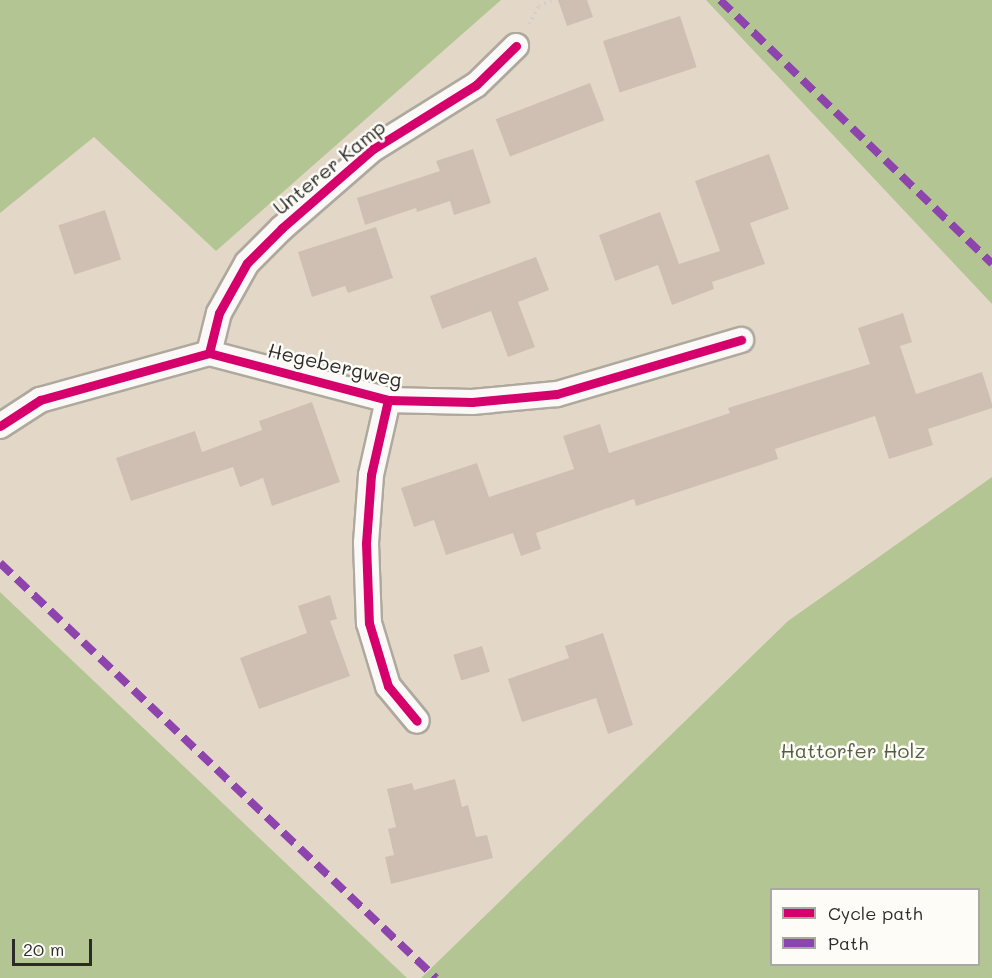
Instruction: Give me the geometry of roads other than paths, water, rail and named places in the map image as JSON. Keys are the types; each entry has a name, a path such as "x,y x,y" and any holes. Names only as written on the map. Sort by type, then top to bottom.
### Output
{"street":[{"name":"Unterer Kamp","path":"209,353 219,313 247,263 282,228 373,149 476,85 516,46"},
{"name":"Hegebergweg","path":"209,353 388,400 472,402 557,394 741,340"},
{"path":"0,426 40,400 209,353"},
{"path":"388,400 370,475 366,543 369,623 388,686 417,721"}],"park label":[{"name":"Hattorfer Holz","path":"853,750"}]}
